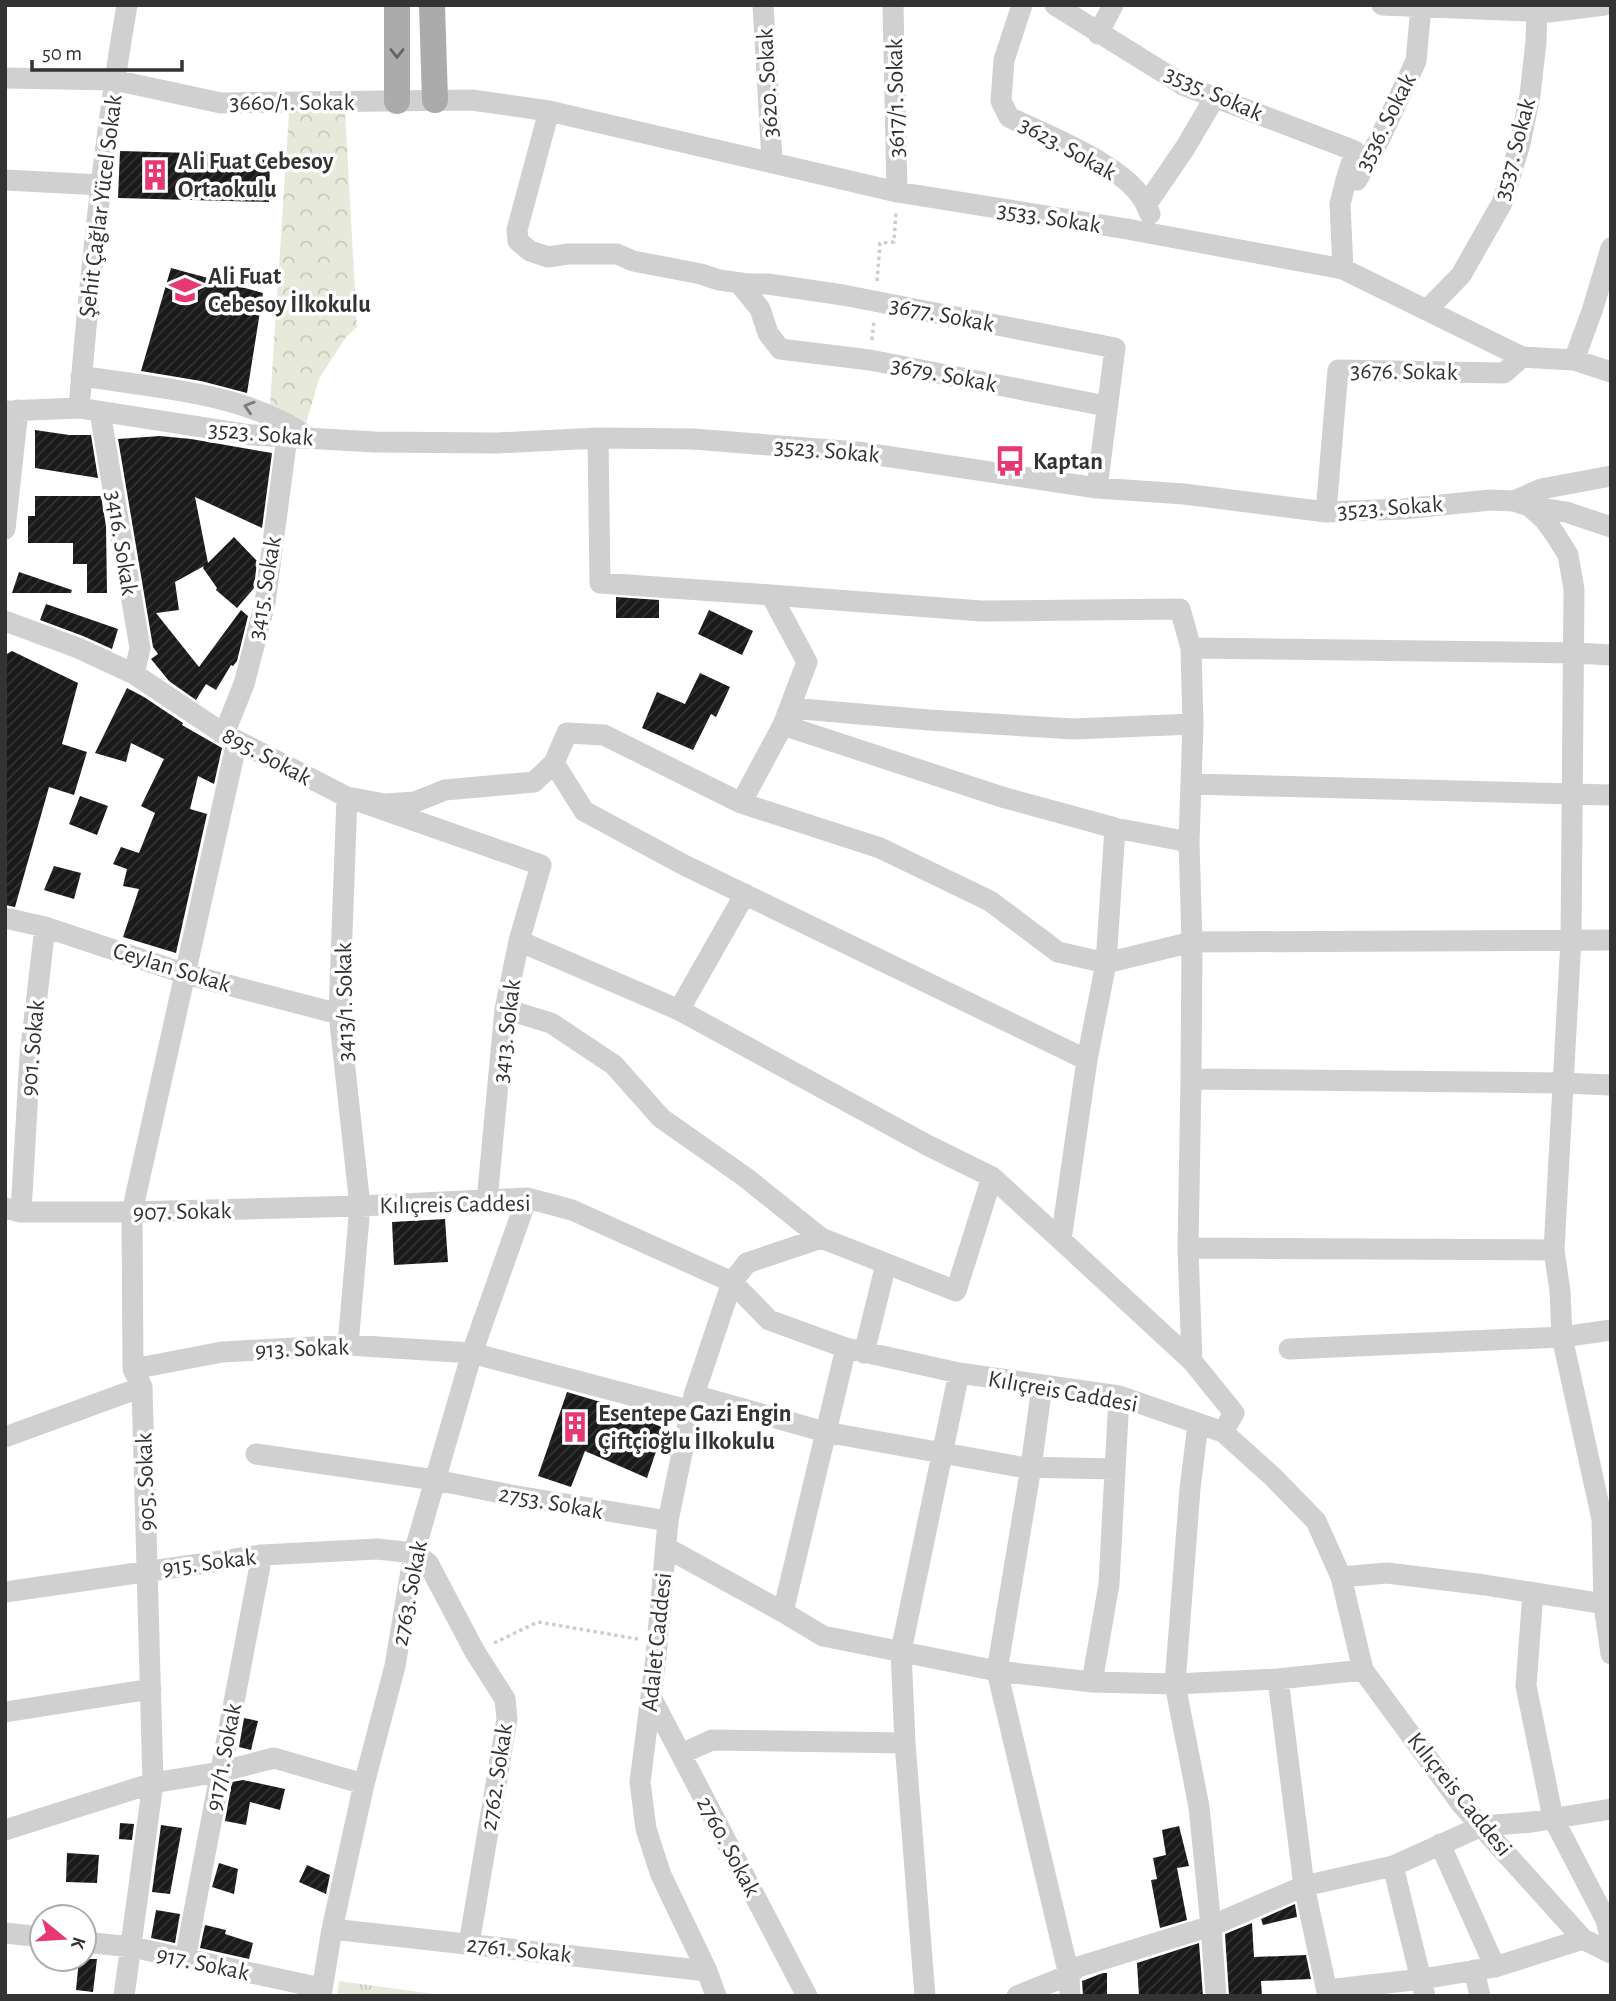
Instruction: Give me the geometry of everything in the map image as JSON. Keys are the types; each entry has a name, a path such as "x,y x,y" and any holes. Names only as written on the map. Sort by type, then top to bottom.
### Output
{"main road":[{"path":"397,5 397,101"},
{"path":"432,5 435,100"}],"street":[{"name":"Şehit Çağlar Yücel Sokak","path":"79,408 114,80 127,5"},
{"name":"3620. Sokak","path":"763,5 772,162"},
{"name":"3617/1. Sokak","path":"894,5 897,192"},
{"name":"3623. Sokak","path":"1022,5 1004,60 1001,101 1009,117 1110,166 1142,195 1159,235"},
{"name":"3535. Sokak","path":"1055,5 1185,86 1355,151 1346,180"},
{"path":"1098,34 1113,5"},
{"path":"1382,5 1536,9 1549,12 1605,5"},
{"name":"3536. Sokak","path":"1343,269 1340,204 1346,180 1357,180 1416,61 1421,8"},
{"name":"3537. Sokak","path":"1427,310 1461,275 1502,203 1520,144 1530,95 1536,42 1536,9"},
{"name":"3660/1. Sokak","path":"5,78 114,80 221,103 472,100"},
{"path":"1146,205 1185,148 1215,97"},
{"name":"3533. Sokak","path":"472,100 549,111 897,192 1159,235 1343,269 1522,357 1574,360 1611,372"},
{"name":"3677. Sokak","path":"549,111 517,230 517,241 530,251 548,257 568,254 617,254 633,261 719,280 768,284 876,302 1115,348 1106,406"},
{"path":"5,180 102,186"},
{"path":"1574,360 1611,248"},
{"name":"3679. Sokak","path":"739,283 760,309 768,333 780,349 870,360 1106,406"},
{"name":"3676. Sokak","path":"1326,512 1338,370 1504,373 1522,357"},
{"path":"82,376 194,393 253,407 294,427 309,438"},
{"path":"1097,488 1106,406"},
{"name":"3523. Sokak","path":"12,410 79,408 252,435 375,442 497,443 598,438 693,439 858,452 1097,488 1184,494 1326,512 1403,509 1490,500 1521,503"},
{"path":"5,529 12,410"},
{"name":"3416. Sokak","path":"100,412 140,648 134,674"},
{"name":"3415. Sokak","path":"186,974 230,737 265,603 288,437"},
{"path":"598,438 600,583 981,611 1180,609 1191,648 1193,724 1189,842 1192,942 1188,1248 1192,1361"},
{"path":"1521,503 1541,488 1611,476"},
{"path":"1521,503 1566,512 1611,527"},
{"path":"1521,503 1544,519 1568,555 1574,589 1571,939 1554,1250 1560,1291 1562,1337 1606,1518 1611,1654"},
{"path":"741,803 786,717 807,662 771,595"},
{"name":"895. Sokak","path":"5,621 78,648 134,674 230,737 347,797 541,865"},
{"path":"1191,648 1611,655"},
{"path":"786,717 929,720 1074,729 1193,724"},
{"path":"786,717 1002,797 1115,828 1189,842"},
{"path":"347,797 385,804 415,802 445,790 534,782 554,763 567,733 604,734 741,803 880,848 990,901 1058,952 1105,963 1192,942 1611,940"},
{"path":"554,763 584,811 684,865 1087,1060"},
{"path":"1191,784 1611,795"},
{"name":"3413/1. Sokak","path":"347,797 339,1014 360,1206 348,1345"},
{"path":"1061,1240 1087,1060 1105,963 1115,828"},
{"name":"3413. Sokak","path":"487,1201 505,1009 519,941 541,865"},
{"path":"679,1010 745,894"},
{"name":"Ceylan Sokak","path":"5,918 45,927 186,974 339,1014"},
{"name":"901. Sokak","path":"13,1210 45,927"},
{"path":"519,941 679,1010 927,1145 992,1177 1192,1361 1234,1413 1223,1432"},
{"name":"905. Sokak","path":"124,1996 153,1783 148,1570 132,1212 186,974"},
{"path":"505,1009 551,1023 614,1065 661,1118 745,1177 821,1238 956,1291 992,1177"},
{"path":"1191,1079 1611,1085"},
{"name":"Kılıçreis Caddesi","path":"360,1206 527,1198 572,1210 732,1282 769,1320 855,1351 959,1373 1119,1396 1223,1432 1316,1521 1340,1577 1363,1670 1462,1805 1583,1939 1611,1953"},
{"name":"2763. Sokak","path":"321,1992 332,1928 364,1784 395,1666 414,1553 472,1353 527,1198"},
{"name":"907. Sokak","path":"13,1210 132,1212 360,1206"},
{"path":"732,1282 747,1263 821,1238"},
{"path":"1188,1248 1554,1250"},
{"path":"783,1612 825,1432 886,1264"},
{"name":"Adalet Caddesi","path":"716,1996 707,1970 661,1875 646,1829 640,1782 668,1521 692,1403 732,1282"},
{"path":"1289,1349 1562,1337 1611,1330"},
{"name":"913. Sokak","path":"5,1437 138,1378 222,1352 348,1345 472,1353 825,1432 1021,1467 1115,1469"},
{"path":"925,1996 905,1743 901,1651 959,1373"},
{"path":"1042,1386 997,1671 1070,1985"},
{"path":"1092,1682 1109,1584 1119,1396"},
{"path":"1198,1424 1189,1489 1175,1684 1199,1807 1216,1996"},
{"name":"2753. Sokak","path":"256,1454 435,1480 668,1521"},
{"path":"667,1548 823,1636 997,1671 1092,1682 1175,1684 1278,1679 1363,1670"},
{"name":"915. Sokak","path":"5,1592 262,1555 377,1549 414,1553"},
{"name":"2762. Sokak","path":"414,1553 428,1563 475,1653 505,1699 506,1719 469,1944"},
{"name":"917/1. Sokak","path":"185,1959 262,1555"},
{"path":"1340,1577 1387,1573 1485,1585 1608,1605"},
{"path":"1532,1593 1526,1686 1553,1818 1606,1920 1611,1941"},
{"path":"1278,1679 1304,1886 1327,1993 1423,1987 1583,1939"},
{"path":"5,1712 151,1689"},
{"name":"2760. Sokak","path":"651,1697 807,1996"},
{"path":"681,1754 712,1740 905,1743"},
{"path":"5,1830 153,1783 220,1772 274,1758 364,1784"},
{"path":"1070,1985 1078,1967 1211,1926 1304,1886 1393,1866 1482,1826 1532,1822 1611,1809"},
{"path":"1440,1843 1485,1968 1480,1996"},
{"path":"1393,1866 1423,1987"},
{"name":"2761. Sokak","path":"332,1928 707,1970"},
{"path":"5,1933 28,1935"},
{"name":"917. Sokak","path":"98,1943 132,1947 321,1992"},
{"path":"1017,1996 1070,1985"}],"path":[{"path":"870,360 880,243 894,242 897,192"},
{"path":"475,1653 538,1622 657,1642"}],"green space":[{"path":"345,111 357,327 346,337 319,379 305,427 269,420 289,112"},
{"path":"339,1981 449,1996 337,1996"}],"building":[{"path":"120,151 270,155 269,202 118,198"},
{"path":"171,268 263,293 247,393 201,381 141,371"},
{"path":"35,430 91,435 98,478 35,468"},
{"path":"160,436 272,453 262,528 195,497 208,563 234,537 257,561 254,588 237,608 216,590 204,566 175,582 179,610 156,613 199,667 241,610 248,616 237,661 231,665 216,690 206,684 196,700 169,681 151,659 158,654 153,647 118,439"},
{"path":"35,496 101,496 106,526 107,593 87,593 87,564 73,564 73,543 28,543 28,516 35,516"},
{"path":"19,572 72,590 71,593 12,593"},
{"path":"616,597 659,600 659,618 616,618"},
{"path":"46,604 118,629 112,649 40,620"},
{"path":"709,610 753,631 742,655 698,634"},
{"path":"12,651 78,683 62,744 87,752 74,795 49,787 15,907 5,905 5,655"},
{"path":"700,673 730,687 716,717 711,714 693,750 642,728 657,692 685,704"},
{"path":"127,688 222,748 214,784 198,776 190,809 207,814 176,953 123,937 139,889 123,886 127,869 113,864 121,847 139,853 155,813 141,806 164,759 131,743 126,762 95,753"},
{"path":"80,796 108,806 97,835 69,824"},
{"path":"54,866 81,873 74,899 44,890"},
{"path":"445,1219 448,1262 394,1265 392,1222"},
{"path":"567,1392 604,1403 664,1428 647,1478 585,1451 571,1487 538,1476"},
{"path":"244,1718 258,1721 251,1750 239,1747"},
{"path":"243,1780 285,1789 280,1810 250,1802 246,1825 225,1821 232,1782"},
{"path":"120,1823 134,1824 132,1840 119,1839"},
{"path":"161,1825 182,1828 170,1894 152,1892"},
{"path":"1179,1826 1189,1866 1177,1868 1187,1920 1160,1928 1151,1880 1157,1879 1153,1858 1166,1855 1162,1830"},
{"path":"67,1853 99,1855 97,1883 66,1882"},
{"path":"219,1863 238,1869 234,1894 212,1887"},
{"path":"307,1865 330,1875 326,1894 299,1882"},
{"path":"1295,1904 1297,1917 1263,1925 1261,1919"},
{"path":"156,1910 180,1914 175,1943 151,1938"},
{"path":"1252,1923 1254,1957 1306,1955 1311,1979 1261,1981 1262,1996 1229,1996 1225,1934"},
{"path":"205,1925 226,1930 225,1934 253,1943 249,1959 200,1948"},
{"path":"1199,1943 1203,1996 1139,1996 1137,1963"},
{"path":"78,1973 95,1973 93,1992 76,1990"},
{"path":"1107,1973 1107,1996 1083,1996 1082,1981"}],"place":[{"name":"Ali Fuat Cebesoy Ortaokulu","path":"155,175"},
{"name":"Ali Fuat Cebesoy İlkokulu","path":"185,290"},
{"name":"Kaptan","path":"1010,461"},
{"name":"Esentepe Gazi Engin Çiftçioğlu İlkokulu","path":"575,1427"}]}
